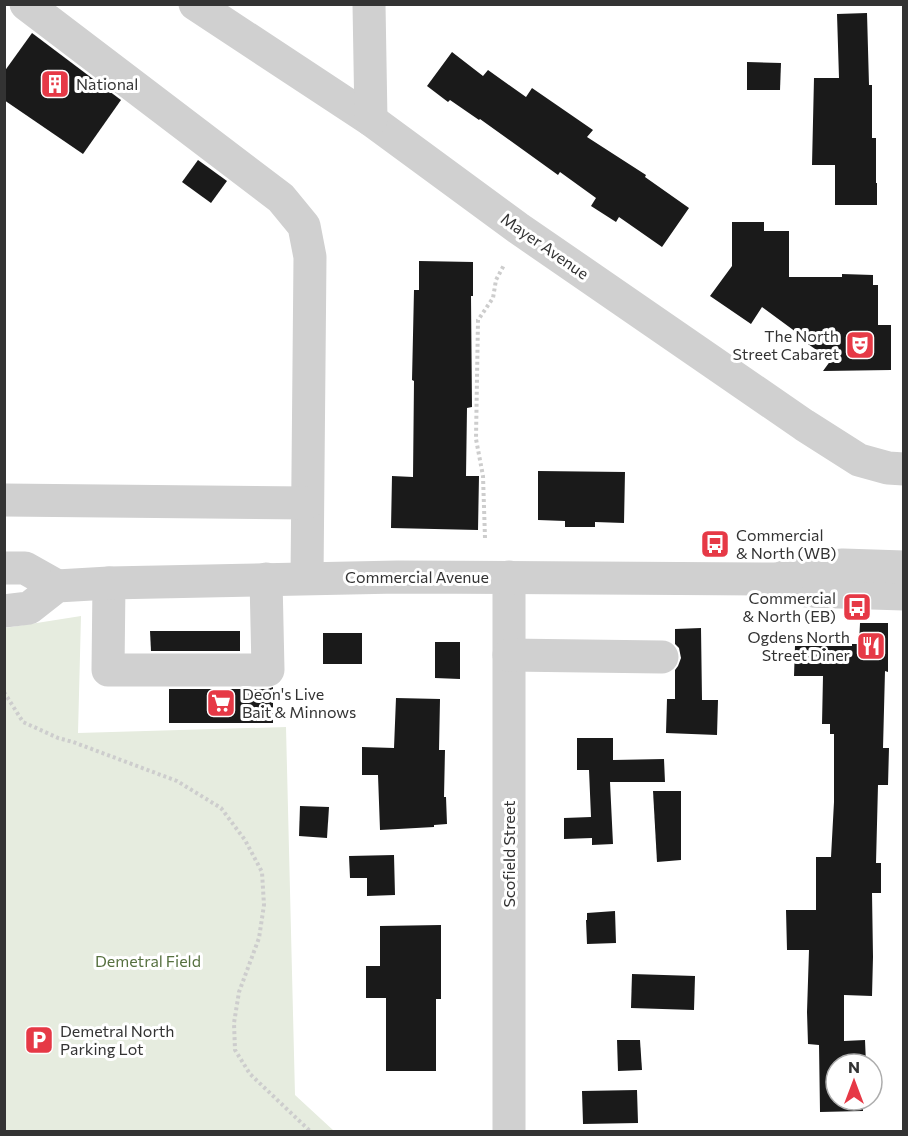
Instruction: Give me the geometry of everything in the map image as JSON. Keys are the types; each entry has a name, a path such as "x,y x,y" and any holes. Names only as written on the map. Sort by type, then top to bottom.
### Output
{"street":[{"path":"26,4 281,198 304,226 310,257 307,578"},
{"name":"Mayer Avenue","path":"195,4 371,120 518,228 804,425 859,459 888,468 903,469"},
{"path":"369,4 371,120"},
{"path":"4,500 307,503"},
{"name":"Commercial Avenue","path":"57,586 398,576 778,579 807,568 843,565 903,567"},
{"path":"4,568 25,568 57,586 29,608 4,611"},
{"name":"Scofield Street","path":"509,576 509,1131"},
{"path":"109,583 108,670 268,670 266,579"},
{"name":"Commercial Avenue","path":"778,579 807,591 903,594"},
{"path":"509,655 662,657"}],"path":[{"path":"485,538 483,476 476,439 478,320 493,298 496,280 504,265"},
{"path":"4,692 22,722 58,738 177,781 221,808 245,840 262,872 264,905 259,938 239,992 234,1023 235,1050 250,1074 311,1131"}],"green space":[{"name":"Demetral Field","path":"81,616 78,733 286,727 295,1095 334,1131 5,1132 5,628"}],"building":[{"path":"867,13 869,85 872,85 872,138 876,138 877,205 835,205 835,165 812,165 814,78 839,78 837,14"},
{"name":"National","path":"32,33 121,100 83,154 4,100 4,72"},
{"path":"452,52 483,76 488,70 526,97 532,88 593,130 587,137 646,175 645,177 689,208 662,247 619,217 616,222 591,206 596,198 560,172 558,175 480,119 450,100 448,102 427,86"},
{"path":"747,62 781,63 780,90 747,90"},
{"path":"198,160 227,181 211,203 182,182"},
{"path":"732,222 764,222 764,231 789,231 789,277 873,275 873,285 878,285 878,325 891,325 891,370 823,371 831,360 795,335 796,332 762,307 751,324 710,296 732,266"},
{"path":"419,261 473,262 472,407 467,408 466,476 479,476 478,530 391,528 392,476 413,477 414,290 419,290"},
{"path":"538,471 625,472 624,523 595,522 595,527 565,527 565,521 538,520"},
{"path":"860,623 888,623 888,672 885,671 883,748 889,748 888,785 878,785 876,863 881,863 881,893 872,893 872,996 844,995 844,1041 865,1040 866,1052 824,1052 824,1112 820,1112 819,1045 808,1044 809,950 787,950 786,910 816,910 816,857 831,857 834,734 830,734 830,724 822,724 823,676 794,676 795,646 859,644"},
{"path":"701,628 702,700 718,700 717,735 666,733 667,699 675,699 675,670 681,658 679,648 675,644 675,629"},
{"path":"150,631 240,631 240,651 151,651"},
{"path":"323,633 362,633 362,664 323,664"},
{"path":"435,642 460,642 460,679 435,678"},
{"name":"Deon's Live Bait & Minnows","path":"273,687 273,723 169,723 169,689 268,689"},
{"path":"396,698 440,699 439,750 445,750 444,797 446,797 447,824 434,825 434,827 380,830 378,775 362,775 362,747 394,748"},
{"path":"577,738 613,738 613,760 664,759 665,782 610,782 613,844 592,845 592,838 564,839 564,818 591,817 589,770 577,770"},
{"path":"653,791 681,791 681,860 657,862"},
{"path":"300,806 329,807 327,838 299,836"},
{"path":"394,855 395,895 367,896 367,878 350,878 349,856"},
{"path":"615,911 616,943 587,944 587,913"},
{"path":"441,925 441,999 436,999 436,1071 386,1071 386,998 366,998 366,966 380,966 380,926"},
{"path":"632,974 695,976 694,1010 631,1008"},
{"path":"617,1040 640,1040 642,1070 618,1071"},
{"path":"637,1090 638,1123 583,1124 582,1091"}],"place":[{"name":"National","path":"55,84"},
{"name":"The North Street Cabaret","path":"860,345"},
{"name":"Commercial & North (WB)","path":"715,544"},
{"name":"Commercial & North (EB)","path":"857,607"},
{"name":"Ogdens North Street Diner","path":"871,646"},
{"name":"Deon's Live Bait & Minnows","path":"221,703"},
{"name":"Demetral North Parking Lot","path":"39,1040"}]}
